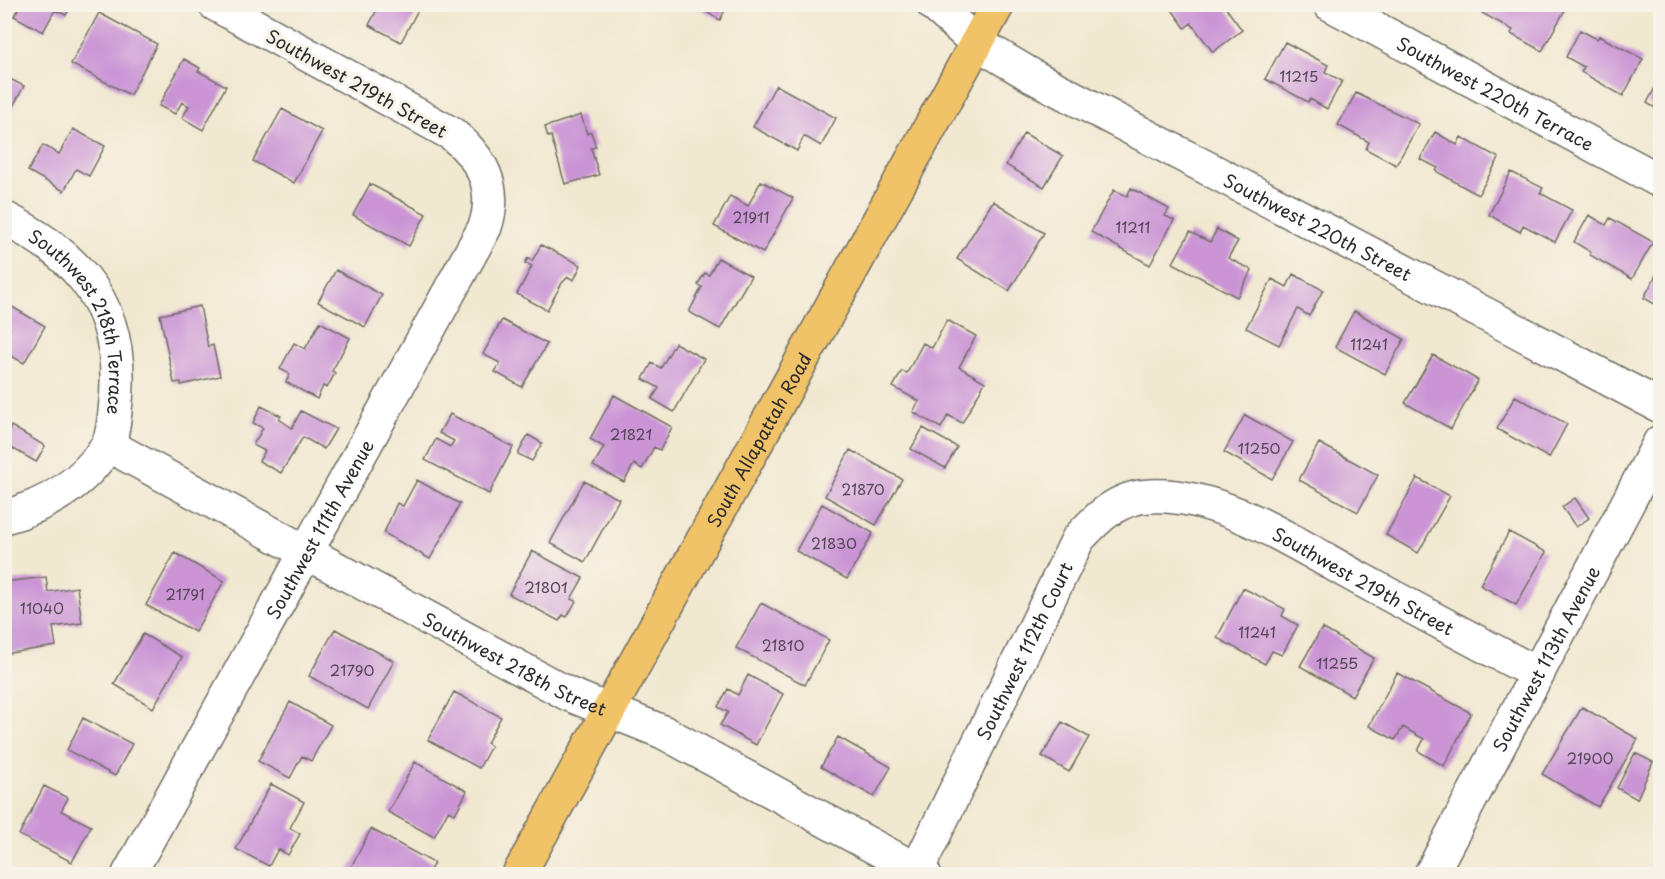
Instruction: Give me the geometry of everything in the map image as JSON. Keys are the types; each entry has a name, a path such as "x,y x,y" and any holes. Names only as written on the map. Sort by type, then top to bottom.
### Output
{"main road":[{"name":"South Allapattah Road","path":"519,874 998,4"}],"street":[{"name":"Southwest 219th Street","path":"215,4 452,134 465,145 487,176"},
{"name":"Southwest 220th Street","path":"933,4 977,43 1034,77 1660,406"},
{"name":"Southwest 220th Terrace","path":"1330,4 1660,181"},
{"name":"Southwest 111th Avenue","path":"129,874 484,227 490,201 487,176"},
{"name":"Southwest 218th Terrace","path":"4,218 35,234 70,262 100,302 114,340 117,356 118,388 108,445"},
{"name":"Southwest 113th Avenue","path":"1431,874 1660,442"},
{"name":"Southwest 218th Street","path":"108,445 568,694 663,732 921,872"},
{"path":"4,517 42,503 68,489 108,445"},
{"name":"Southwest 112th Court","path":"921,872 1078,539 1097,518 1119,503 1148,496 1185,496"},
{"name":"Southwest 219th Street","path":"1185,496 1245,518 1538,674"}],"building":[{"path":"21,4 72,4 66,15 55,10 43,32 14,16"},
{"path":"380,4 421,4 401,42 369,25"},
{"path":"692,4 728,4 720,20"},
{"path":"1168,4 1223,4 1242,30 1213,52 1191,23 1185,28"},
{"path":"1487,4 1559,4 1566,8 1542,51 1511,34 1513,30 1482,13"},
{"path":"99,13 157,44 130,95 71,64"},
{"path":"1580,30 1597,39 1599,36 1643,59 1623,96 1581,72 1584,67 1566,57"},
{"path":"1285,42 1328,65 1325,72 1342,81 1327,109 1310,99 1308,102 1265,79"},
{"path":"184,59 200,68 198,71 226,86 203,130 182,118 189,106 182,102 175,114 159,106"},
{"path":"4,76 24,86 4,123"},
{"path":"1660,78 1660,111 1647,103"},
{"path":"776,85 836,118 821,146 804,136 797,151 753,127"},
{"path":"1356,93 1419,124 1396,165 1366,149 1369,142 1338,125"},
{"path":"282,109 322,131 294,183 253,161"},
{"path":"581,115 587,134 591,132 596,147 591,148 599,175 565,184 551,136 548,137 545,127"},
{"path":"73,129 105,146 89,176 76,169 64,191 28,171 43,145 59,154"},
{"path":"1435,132 1457,145 1461,137 1499,158 1478,195 1436,171 1438,168 1420,159"},
{"path":"1024,133 1063,156 1044,187 1006,165"},
{"path":"1511,172 1543,188 1540,193 1572,210 1555,242 1523,225 1520,232 1489,215"},
{"path":"761,181 793,198 763,253 714,226 730,196 748,206"},
{"path":"370,184 426,214 409,246 353,215"},
{"path":"1131,188 1169,209 1165,216 1174,220 1150,265 1091,232 1114,190 1127,196"},
{"path":"993,201 1044,233 1009,291 957,259"},
{"path":"1589,215 1606,225 1610,218 1653,242 1632,279 1590,255 1591,252 1574,242"},
{"path":"1217,229 1238,241 1228,258 1252,270 1237,297 1173,263 1190,232 1210,242"},
{"path":"541,245 581,265 574,280 568,277 562,283 547,310 517,294 532,266 525,263 528,258 532,261"},
{"path":"718,258 751,276 720,329 689,312 702,287 698,285 701,279 705,273 709,275"},
{"path":"1660,267 1660,307 1644,298"},
{"path":"336,270 382,295 365,327 318,302"},
{"path":"1293,274 1323,290 1309,316 1298,309 1279,345 1246,328 1272,279 1287,287"},
{"path":"7,304 45,326 24,363 4,352 4,339 10,329 4,326"},
{"path":"200,306 208,347 213,345 220,376 181,385 181,382 174,383 160,315"},
{"path":"1354,311 1404,339 1385,374 1335,347"},
{"path":"502,320 547,344 522,387 495,372 500,363 483,354"},
{"path":"947,320 976,336 959,367 985,382 962,423 948,415 941,428 913,412 919,401 893,387 902,371 907,373 923,343 932,348"},
{"path":"320,322 350,338 332,371 335,373 327,388 323,386 317,399 286,382 290,374 280,369 294,343 305,349"},
{"path":"675,343 704,359 674,412 652,399 659,388 643,379 652,363 661,368"},
{"path":"1433,355 1478,380 1451,429 1405,403"},
{"path":"614,395 672,427 660,450 654,447 642,469 634,464 624,482 593,466 604,447 590,439"},
{"path":"1515,396 1567,424 1549,458 1497,429"},
{"path":"261,406 281,416 279,419 292,428 301,411 336,429 324,449 303,437 281,473 259,461 265,451 253,445 263,428 253,423"},
{"path":"450,414 513,447 489,494 425,460 436,439 450,447 454,441 439,433"},
{"path":"1245,415 1293,442 1272,479 1224,452"},
{"path":"11,426 45,446 36,462 5,444"},
{"path":"923,428 957,447 945,468 911,449"},
{"path":"528,435 542,443 532,461 518,454"},
{"path":"1319,443 1378,475 1358,512 1299,480"},
{"path":"850,450 902,479 876,525 825,496"},
{"path":"1417,478 1450,496 1418,553 1386,535"},
{"path":"417,480 460,504 430,559 384,533 397,503 403,506"},
{"path":"584,481 619,499 585,562 550,543"},
{"path":"1575,498 1589,518 1576,527 1562,507"},
{"path":"822,504 873,533 847,579 796,551"},
{"path":"1509,532 1546,552 1516,605 1480,585"},
{"path":"532,551 583,578 571,599 576,601 567,617 563,615 559,621 509,594"},
{"path":"175,553 224,581 195,632 146,605"},
{"path":"46,577 48,592 77,587 82,623 53,627 56,646 4,654 4,582"},
{"path":"1243,588 1285,609 1282,616 1298,625 1282,655 1272,651 1265,664 1217,638"},
{"path":"761,603 829,640 805,685 736,648"},
{"path":"1322,628 1374,658 1352,696 1300,666"},
{"path":"335,629 394,661 368,709 309,676"},
{"path":"143,634 182,657 153,708 114,684"},
{"path":"1397,673 1471,713 1444,766 1418,751 1424,739 1403,727 1395,740 1369,726"},
{"path":"748,675 783,694 756,745 720,725 728,712 718,707 728,689 738,695"},
{"path":"454,692 501,717 487,743 491,746 479,768 428,740"},
{"path":"290,702 331,725 311,761 302,756 290,778 258,761"},
{"path":"1582,707 1638,739 1598,807 1542,774"},
{"path":"83,718 132,744 115,776 67,750"},
{"path":"1062,722 1089,737 1069,772 1042,756"},
{"path":"838,737 891,767 874,797 821,767"},
{"path":"1635,753 1653,762 1637,799 1617,788"},
{"path":"415,762 467,791 455,814 448,811 434,837 388,812"},
{"path":"271,784 304,802 290,828 300,834 288,855 278,849 269,866 236,849"},
{"path":"44,786 68,798 61,811 91,826 72,862 19,835"},
{"path":"371,829 434,863 428,874 348,873"}]}
